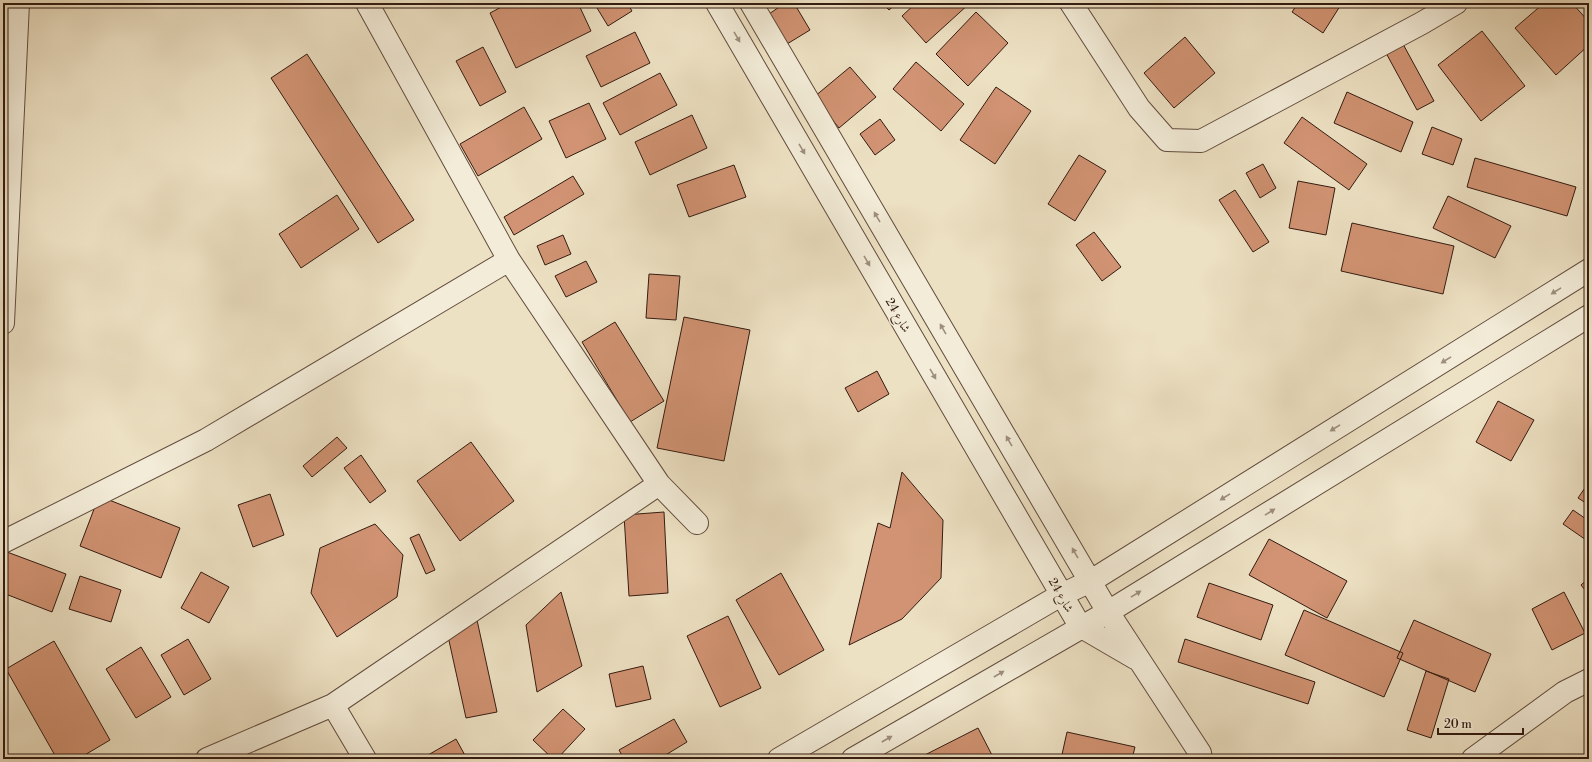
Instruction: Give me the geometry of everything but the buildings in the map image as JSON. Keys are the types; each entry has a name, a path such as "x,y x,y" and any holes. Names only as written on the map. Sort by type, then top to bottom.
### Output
{"street":[{"path":"3,323 18,3"},
{"path":"366,3 509,260 659,484 696,523"},
{"name":"شارع 24","path":"717,3 1080,626"},
{"path":"751,3 1108,612 1200,753 1202,759"},
{"path":"1071,3 1139,108 1167,140 1201,141 1449,5"},
{"path":"3,542 206,440 509,260"},
{"path":"779,759 1061,595 1091,581 1589,270"},
{"path":"853,759 1080,626 1108,612 1589,316"},
{"path":"207,759 333,705 659,484"},
{"path":"1080,626 1138,660"},
{"path":"1473,759 1565,692 1589,680"},
{"path":"333,705 365,759"}]}
